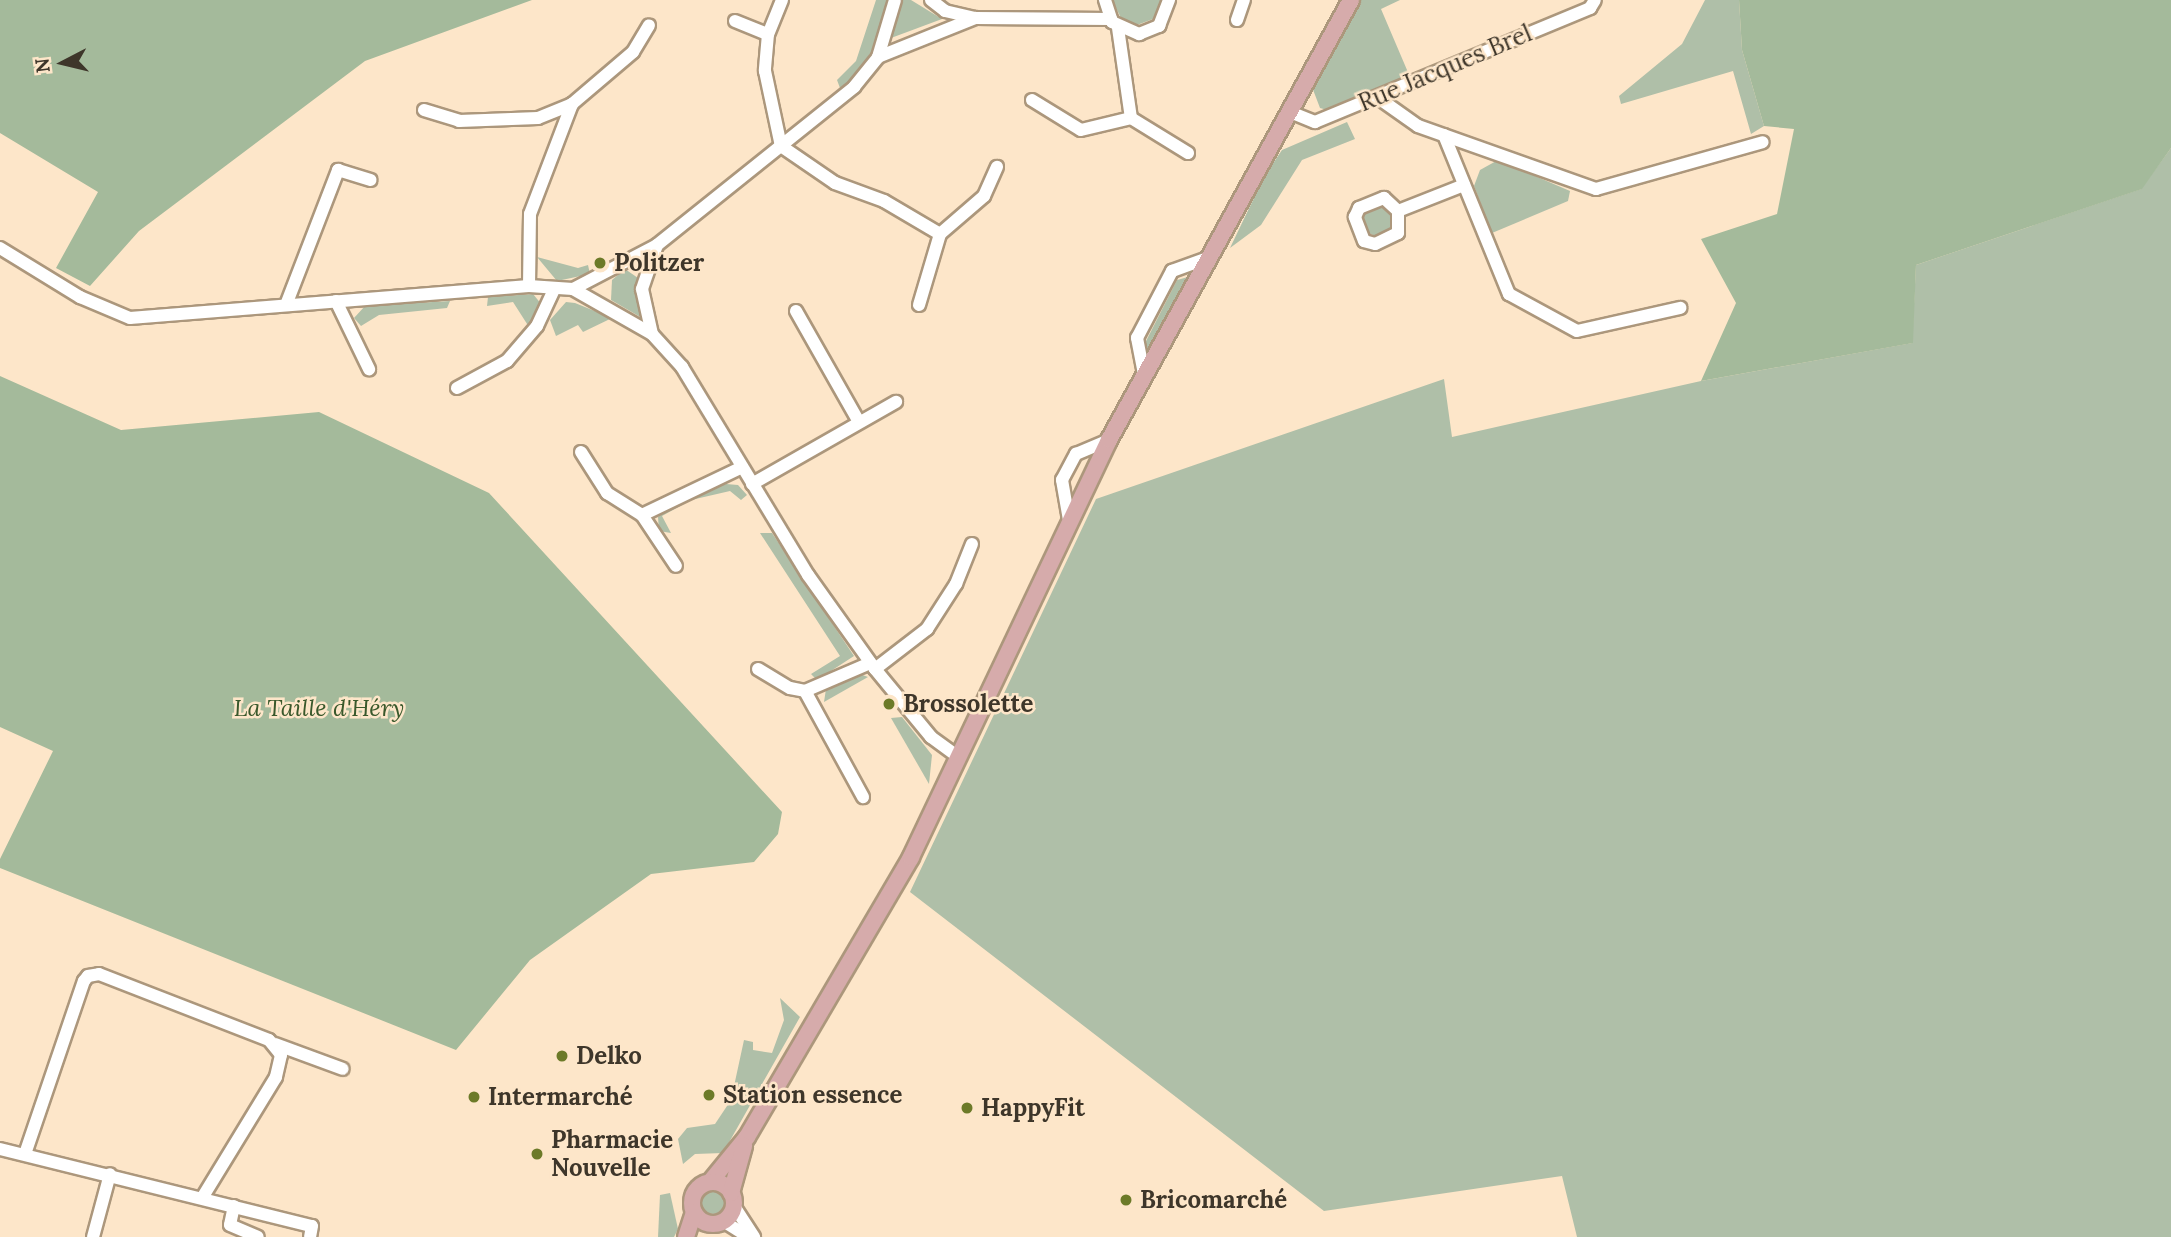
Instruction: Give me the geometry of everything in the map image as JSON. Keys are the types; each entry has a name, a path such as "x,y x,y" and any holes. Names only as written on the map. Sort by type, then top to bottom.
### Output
{"main road":[{"path":"686,1237 694,1212 693,1196 710,1182 747,1137 911,857 1109,440 1351,0"},
{"path":"699,1237 718,1222 733,1200 747,1137"},
{"path":"710,1182 722,1184 733,1200"},
{"path":"694,1212 718,1222"}],"street":[{"path":"782,0 768,34 765,71 781,146 835,183 884,201 940,234"},
{"path":"0,248 80,297 130,318 528,286 554,290 573,289 657,245 854,87 877,57 895,0"},
{"path":"931,0 945,11 975,18 1114,24 1139,34 1150,32 1166,16 1169,0"},
{"path":"1105,0 1114,24 1131,118"},
{"path":"1237,20 1244,0"},
{"name":"Rue Jacques Brel","path":"1290,112 1315,122 1591,8 1595,0"},
{"path":"877,57 975,18"},
{"path":"734,21 768,34"},
{"path":"424,110 459,121 538,118 572,104 633,52 649,25"},
{"path":"1377,97 1418,126 1596,190 1763,142"},
{"path":"1032,100 1081,130 1131,118 1188,153"},
{"path":"528,286 530,214 558,130 572,104"},
{"path":"538,118 558,130"},
{"path":"1444,135 1510,294 1577,331 1680,309"},
{"path":"919,305 940,234 984,196 997,167"},
{"path":"286,305 338,170 371,180"},
{"path":"1398,211 1464,185"},
{"path":"652,334 642,289 657,245"},
{"path":"1144,374 1137,338 1172,271 1208,258"},
{"path":"573,289 652,334 682,367 808,575 872,666 931,737 957,757"},
{"path":"457,388 507,361 537,327 554,290"},
{"path":"336,301 369,369"},
{"path":"796,311 858,419"},
{"path":"752,484 858,419 895,402"},
{"path":"1069,520 1062,480 1076,454 1109,440"},
{"path":"581,452 607,493 642,515 676,566"},
{"path":"642,515 742,467"},
{"path":"758,669 790,688 805,691 872,666 927,629 956,584 972,544"},
{"path":"805,691 863,797"},
{"path":"25,1154 89,976 99,974 343,1069"},
{"path":"202,1198 276,1077 281,1055 275,1044"},
{"path":"0,1149 312,1226 310,1237"},
{"path":"93,1237 110,1174"},
{"path":"733,1200 754,1237"},
{"path":"234,1206 230,1225 258,1237"},
{"path":"718,1222 749,1237"}],"green space":[{"path":"0,0 532,0 365,61 139,231 90,286 56,268 98,192 0,133"},
{"path":"876,0 889,0 871,52 858,74 840,88 837,80 856,61"},
{"path":"901,0 911,0 942,19 891,38"},
{"path":"1112,0 1161,0 1161,5 1153,19 1137,25 1122,20"},
{"path":"1358,0 1400,0 1381,9 1410,77 1327,110 1320,108 1312,87"},
{"path":"1705,0 1739,0 1742,50 1764,126 1751,134 1733,71 1621,104 1619,96 1682,44"},
{"path":"1739,0 2171,0 2171,148 2142,189 1916,265 1913,343 1701,381 1736,303 1701,239 1777,214 1794,129 1764,126 1742,50"},
{"path":"1347,122 1355,139 1302,160 1261,225 1230,248 1265,175 1282,150"},
{"path":"2171,148 2171,1237 1577,1237 1562,1176 1324,1211 910,892 1096,499 1444,379 1452,437 1701,381 1912,343 1916,265 2141,189"},
{"path":"1498,160 1570,191 1568,201 1492,233 1474,186 1480,170"},
{"path":"1378,206 1384,207 1392,215 1392,227 1384,235 1378,236 1372,235 1364,227 1363,221 1364,215 1372,207"},
{"path":"537,257 578,268 588,265 590,274 557,281"},
{"path":"625,269 638,278 642,318 611,300 612,280"},
{"path":"1188,277 1147,354 1144,345 1177,280"},
{"path":"533,294 542,305 529,327 513,302 487,306 488,297"},
{"path":"450,301 447,308 379,315 361,326 354,318 365,306"},
{"path":"566,302 612,318 583,332 578,325 556,336 550,320"},
{"name":"La Taille d'Héry","path":"0,376 121,430 319,412 489,493 782,812 778,834 754,862 651,874 530,960 456,1050 0,868 0,859 53,751 0,727"},
{"path":"726,484 738,485 747,495 741,500 730,491 691,500 662,516 671,533 659,531 658,517 687,498"},
{"path":"760,533 772,533 854,656 817,680 811,674 840,656"},
{"path":"857,673 868,677 824,702 826,689"},
{"path":"902,717 932,755 929,784 891,718"},
{"path":"780,998 800,1017 723,1153 695,1154 683,1164 678,1139 687,1128 715,1124 731,1100 744,1040 753,1042 753,1050 772,1053 784,1020"},
{"path":"713,1190 724,1197 725,1202 718,1213 713,1214 702,1207 701,1202 708,1191"},
{"path":"670,1193 678,1229 674,1237 658,1237 660,1195"}],"place":[{"name":"Politzer","path":"600,263"},
{"name":"Brossolette","path":"889,704"},
{"name":"Delko","path":"562,1056"},
{"name":"Station essence","path":"709,1095"},
{"name":"Intermarché","path":"474,1097"},
{"name":"HappyFit","path":"967,1108"},
{"name":"Pharmacie Nouvelle","path":"537,1154"},
{"name":"Bricomarché","path":"1126,1200"}]}
